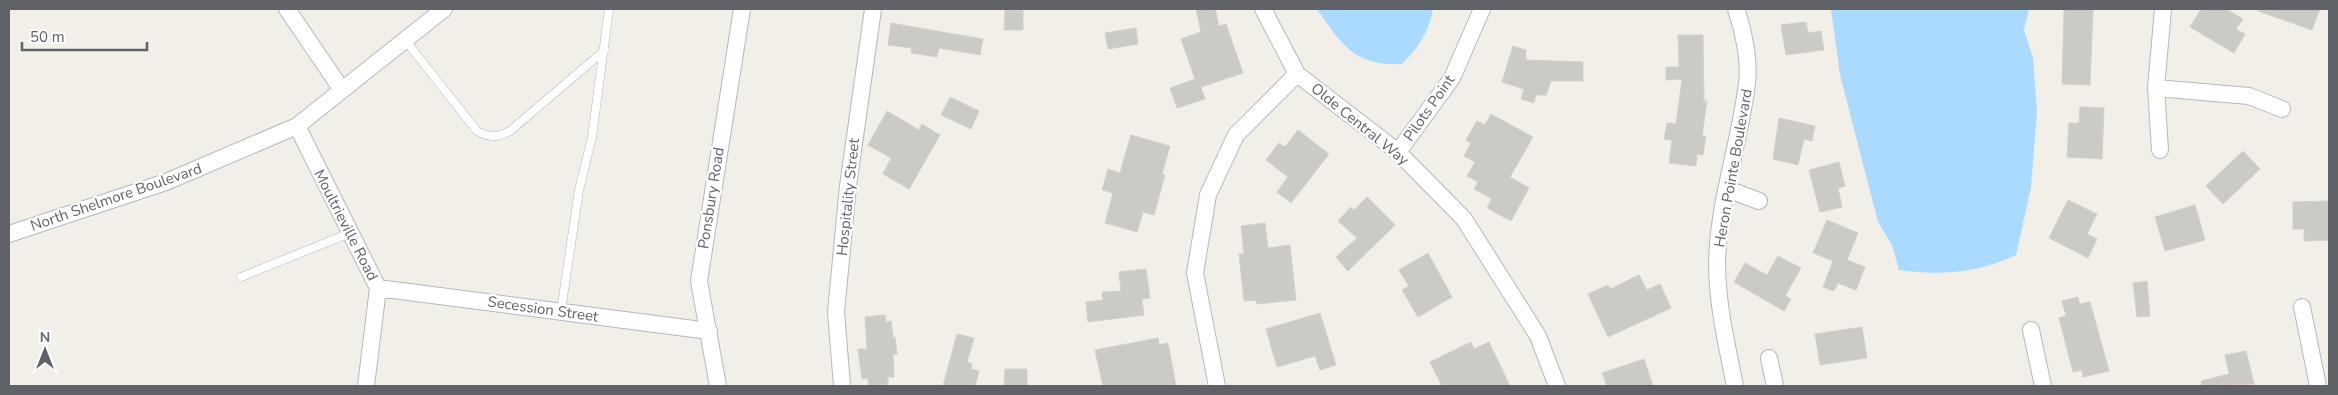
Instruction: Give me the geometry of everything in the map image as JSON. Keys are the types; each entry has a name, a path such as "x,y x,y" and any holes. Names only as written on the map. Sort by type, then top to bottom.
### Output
{"street":[{"path":"287,9 342,90"},
{"name":"North Shelmore Boulevard","path":"9,234 166,182 297,126 444,9"},
{"name":"Ponsbury Road","path":"718,386 699,281 742,9"},
{"name":"Hospitality Street","path":"842,386 836,312 848,186 873,9"},
{"name":"Olde Central Way","path":"1263,9 1297,74 1398,152 1464,219 1538,336 1557,386"},
{"name":"Pilots Point","path":"1398,152 1452,78 1482,9"},
{"name":"Heron Pointe Boulevard","path":"1735,386 1724,332 1717,263 1727,189 1748,82 1743,28 1736,9"},
{"path":"2160,150 2156,88 2163,9"},
{"path":"1217,386 1195,273 1208,194 1236,135 1297,74"},
{"path":"2156,88 2249,96 2282,109"},
{"name":"Moultrieville Road","path":"297,126 378,288 366,386"},
{"path":"1727,189 1760,201"},
{"name":"Secession Street","path":"378,288 709,331"},
{"path":"2302,307 2318,386"},
{"path":"2031,330 2043,386"},
{"path":"1769,358 1775,386"}],"lane":[{"path":"561,311 579,190 592,137 609,9"},
{"path":"405,40 477,131 489,137 497,138 510,131 605,50"},
{"path":"241,277 350,233"}],"water":[{"path":"1317,9 1433,9 1429,25 1413,52 1402,64 1386,64 1361,57 1351,51 1342,43"},
{"path":"1831,9 2029,9 2024,30 2033,58 2037,112 2031,187 2016,255 1987,266 1959,272 1930,273 1899,270 1892,245 1878,222 1840,75"}],"building":[{"path":"1196,9 1215,9 1219,26 1226,24 1243,73 1201,87 1205,99 1177,108 1170,88 1195,79 1181,39 1201,32"},
{"path":"2064,9 2093,9 2090,85 2062,84"},
{"path":"2201,9 2226,9 2243,19 2236,29 2245,34 2234,53 2190,27"},
{"path":"2259,9 2320,9 2312,30 2258,11"},
{"path":"1005,10 1023,10 1023,30 1004,30"},
{"path":"1806,22 1808,33 1821,31 1824,50 1786,55 1781,25"},
{"path":"891,23 983,39 980,55 939,48 937,57 911,53 912,48 888,45"},
{"path":"1136,28 1138,44 1108,49 1105,33"},
{"path":"1678,35 1703,35 1704,101 1707,101 1702,136 1706,136 1703,155 1697,154 1696,166 1669,163 1672,140 1664,139 1667,123 1676,124 1682,79 1666,80 1666,67 1679,67"},
{"path":"1513,46 1526,50 1526,60 1583,62 1583,81 1551,81 1546,95 1536,95 1534,103 1521,99 1524,89 1502,82"},
{"path":"950,97 979,111 971,129 941,115"},
{"path":"2080,107 2104,108 2102,159 2067,157 2069,123 2079,123"},
{"path":"887,111 919,130 922,124 940,135 909,189 883,174 891,158 868,145"},
{"path":"1491,114 1533,137 1510,177 1529,188 1511,221 1487,208 1492,199 1474,189 1478,182 1467,176 1475,162 1464,156 1471,143 1466,140 1477,121 1485,125"},
{"path":"1779,118 1815,126 1812,141 1804,139 1798,165 1773,159"},
{"path":"1298,130 1329,154 1291,203 1277,192 1288,177 1266,160 1279,143 1285,147"},
{"path":"1131,135 1170,146 1162,174 1165,175 1154,215 1143,212 1137,232 1105,223 1113,193 1102,190 1108,169 1120,173"},
{"path":"2243,151 2260,169 2223,204 2206,186"},
{"path":"1839,162 1845,186 1838,188 1842,207 1820,212 1809,170"},
{"path":"1367,197 1395,225 1348,271 1336,257 1357,238 1338,221 1351,207 1354,210"},
{"path":"2068,200 2097,214 2087,234 2097,239 2088,258 2049,238"},
{"path":"2329,201 2329,240 2304,241 2304,229 2293,229 2293,202"},
{"path":"2195,205 2205,240 2165,251 2155,217"},
{"path":"1827,220 1858,233 1847,260 1865,267 1856,290 1838,283 1834,291 1823,287 1833,261 1813,253"},
{"path":"1265,223 1268,248 1290,245 1296,300 1257,304 1256,300 1244,301 1239,254 1244,254 1241,226"},
{"path":"1428,253 1452,297 1418,317 1402,290 1409,286 1399,270"},
{"path":"1778,256 1801,268 1785,296 1791,299 1784,311 1734,282 1745,263 1767,275"},
{"path":"1146,269 1150,298 1142,299 1144,315 1088,322 1086,302 1103,300 1102,292 1121,291 1119,272"},
{"path":"1639,275 1647,290 1660,284 1671,308 1608,337 1588,294 1608,285 1610,289"},
{"path":"2147,281 2150,316 2137,317 2133,283"},
{"path":"2078,297 2080,304 2090,302 2109,371 2083,377 2082,370 2073,372 2059,318 2066,316 2062,301"},
{"path":"1320,313 1336,365 1320,370 1315,356 1277,367 1266,329"},
{"path":"885,315 886,322 891,321 893,337 895,337 897,354 893,355 894,377 888,377 888,384 869,386 868,378 862,379 858,349 867,349 865,317"},
{"path":"1862,327 1867,358 1820,365 1815,334"},
{"path":"957,334 974,338 967,362 972,364 971,369 979,371 975,386 943,386"},
{"path":"1158,338 1159,345 1168,343 1176,386 1103,386 1095,350"},
{"path":"1471,342 1474,349 1489,342 1510,386 1442,386 1430,362"},
{"path":"2246,351 2254,384 2202,386 2201,381 2229,374 2225,355"},
{"path":"1644,359 1653,386 1607,386 1602,373"},
{"path":"1005,369 1027,369 1027,386 1004,386"}]}
